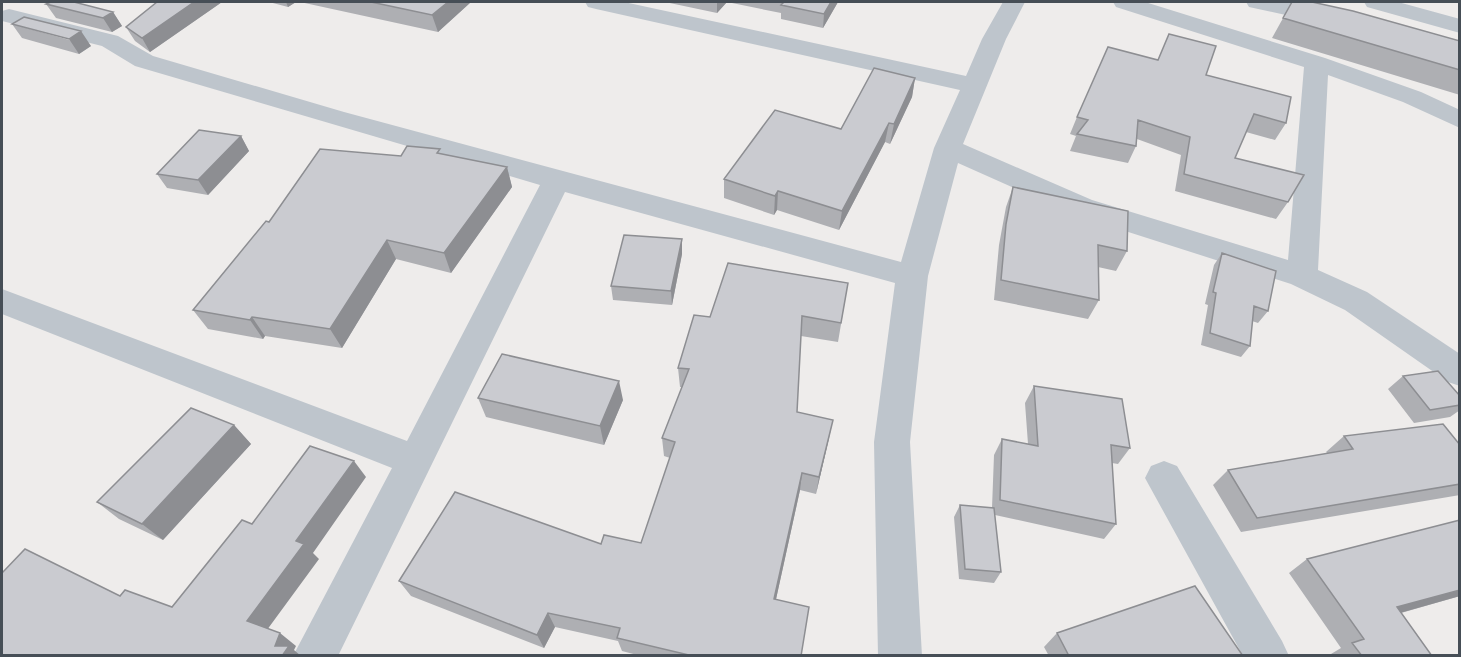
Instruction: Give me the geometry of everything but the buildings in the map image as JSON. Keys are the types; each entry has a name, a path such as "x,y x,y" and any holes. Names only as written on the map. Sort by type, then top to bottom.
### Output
{"street":[{"path":"5,18 35,2"},
{"path":"596,2 976,86"},
{"path":"900,656 892,442 912,276 948,148 994,39 1014,2"},
{"path":"1124,2 1316,63 1412,98 1460,120"},
{"path":"1257,2 1299,6 1358,24"},
{"path":"1375,2 1460,26"},
{"path":"5,18 110,41 144,61 556,181 912,276"},
{"path":"1302,276 1316,63"},
{"path":"948,148 1082,207 1302,276 1356,301 1460,372"},
{"path":"315,656 416,461 556,181"},
{"path":"2,300 416,461"},
{"path":"1164,478 1267,656"}]}
